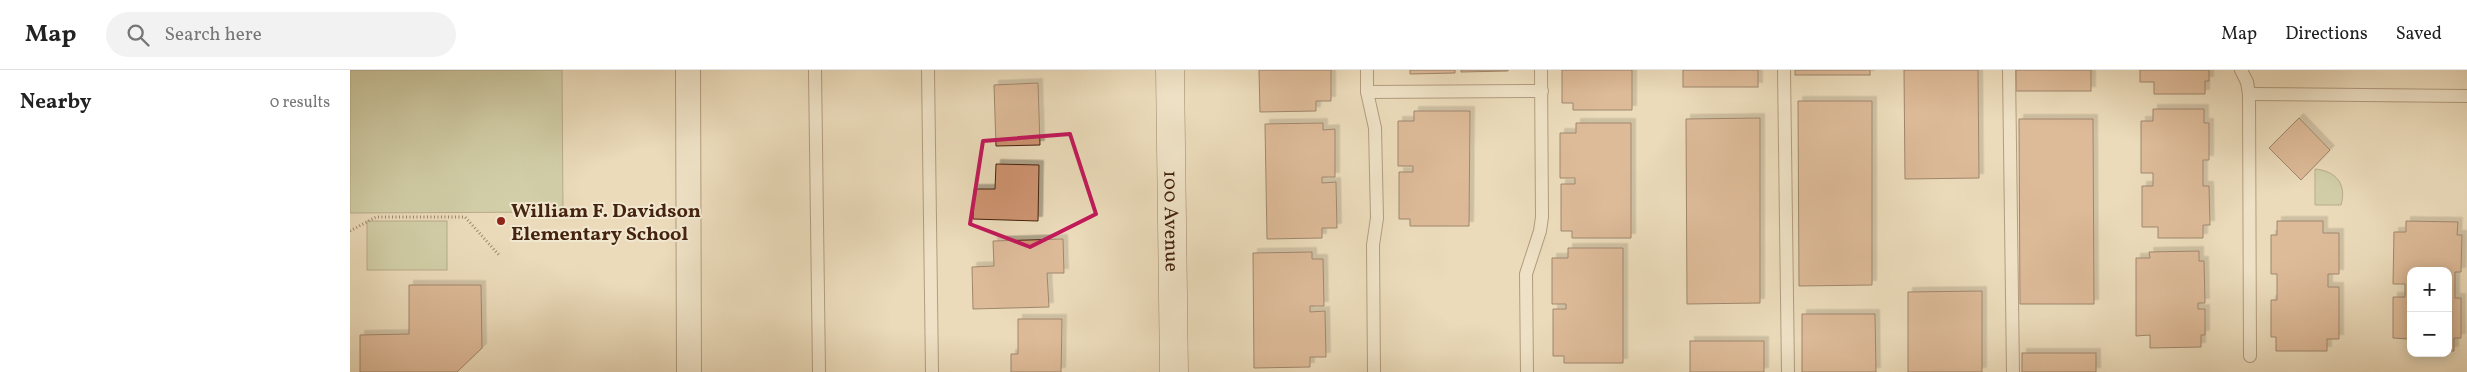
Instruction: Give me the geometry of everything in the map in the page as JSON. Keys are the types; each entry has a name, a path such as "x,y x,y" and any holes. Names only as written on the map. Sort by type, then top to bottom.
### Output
{"main road":[{"name":"100 Avenue","path":"1170,70 1174,372"}],"street":[{"path":"688,70 689,372"}],"lane":[{"path":"815,70 819,372"},
{"path":"928,70 932,372"},
{"path":"1367,70 1367,92 1374,118 1378,218 1373,245 1374,372"},
{"path":"1528,372 1526,274 1540,231 1542,217 1542,70"},
{"path":"1784,70 1788,372"},
{"path":"2009,70 2013,372"},
{"path":"2241,70 2247,82 2249,94 2250,356"},
{"path":"1367,92 1542,91"},
{"path":"2249,94 2467,96"}],"path":[{"path":"350,230 376,217 465,217 499,254"}],"highlighted area":[{"path":"1070,134 1096,214 1030,247 970,224 983,141"}],"green space":[{"path":"350,70 562,70 563,212 350,213"},
{"path":"2315,169 2329,173 2338,180 2342,191 2341,205 2315,205"},
{"path":"367,221 447,221 447,270 367,270"}],"building":[{"path":"1259,70 1331,70 1331,101 1316,101 1316,111 1260,112"},
{"path":"1410,70 1455,70 1455,73 1410,74"},
{"path":"1461,70 1508,70 1508,71 1461,72"},
{"path":"1562,70 1632,70 1632,110 1573,110 1573,103 1562,103"},
{"path":"1683,70 1758,70 1758,87 1683,87"},
{"path":"1795,70 1870,70 1870,75 1795,75"},
{"path":"1904,70 1978,70 1979,178 1905,179"},
{"path":"2016,70 2091,70 2091,91 2016,91"},
{"path":"2140,70 2209,70 2209,81 2205,81 2205,94 2154,94 2154,82 2140,82"},
{"path":"1038,83 1040,145 996,146 994,85"},
{"path":"1798,101 1872,101 1872,285 1799,286"},
{"path":"2153,109 2204,109 2204,123 2209,123 2209,160 2203,160 2203,186 2209,186 2210,225 2203,225 2203,238 2158,238 2158,227 2142,227 2142,186 2153,186 2153,173 2141,173 2141,121 2153,121"},
{"path":"1414,111 1470,111 1469,226 1410,226 1410,219 1399,219 1399,172 1413,172 1413,166 1398,166 1398,121 1414,121"},
{"path":"1760,118 1760,303 1687,304 1686,119"},
{"path":"2299,118 2330,150 2301,180 2269,148"},
{"path":"2019,119 2093,119 2094,304 2020,304"},
{"path":"1323,123 1323,130 1335,129 1335,177 1322,177 1322,183 1336,182 1337,228 1322,228 1322,238 1267,239 1265,124"},
{"path":"1576,123 1631,123 1631,238 1572,238 1572,231 1561,231 1561,184 1575,184 1575,178 1560,178 1560,133 1576,133"},
{"path":"996,164 1039,165 1038,221 973,219 974,189 995,189"},
{"path":"2277,221 2323,221 2323,233 2339,233 2339,274 2328,274 2328,287 2339,287 2339,339 2327,339 2327,351 2276,351 2276,337 2271,337 2271,300 2277,300 2277,274 2271,274 2271,235 2277,235"},
{"path":"2406,221 2458,222 2457,235 2462,235 2461,272 2455,272 2455,298 2461,298 2461,338 2454,338 2454,351 2452,351 2452,267 2407,267 2407,339 2393,338 2393,297 2405,297 2405,284 2393,284 2394,232 2406,232"},
{"path":"1063,239 1064,273 1047,273 1049,307 973,309 972,267 994,266 993,241"},
{"path":"1568,248 1623,248 1623,363 1564,363 1564,356 1553,356 1553,309 1566,309 1566,304 1552,304 1552,258 1568,258"},
{"path":"2199,251 2199,261 2204,261 2205,303 2198,303 2198,309 2205,309 2205,335 2201,335 2201,347 2150,348 2150,335 2136,336 2136,258 2150,258 2149,252"},
{"path":"1312,252 1312,259 1323,259 1324,306 1310,306 1310,312 1325,311 1326,357 1310,357 1310,367 1254,368 1253,253"},
{"path":"409,285 481,285 482,348 457,372 360,372 360,335 409,334"},
{"path":"1982,291 1982,372 1908,372 1908,292"},
{"path":"1802,314 1875,314 1876,372 1802,372"},
{"path":"1018,319 1062,319 1061,372 1011,372 1011,354 1018,354"},
{"path":"1690,341 1764,341 1764,372 1690,372"},
{"path":"2022,353 2096,353 2096,372 2022,372"}],"place":[{"name":"William F. Davidson Elementary School","path":"501,221"}]}
